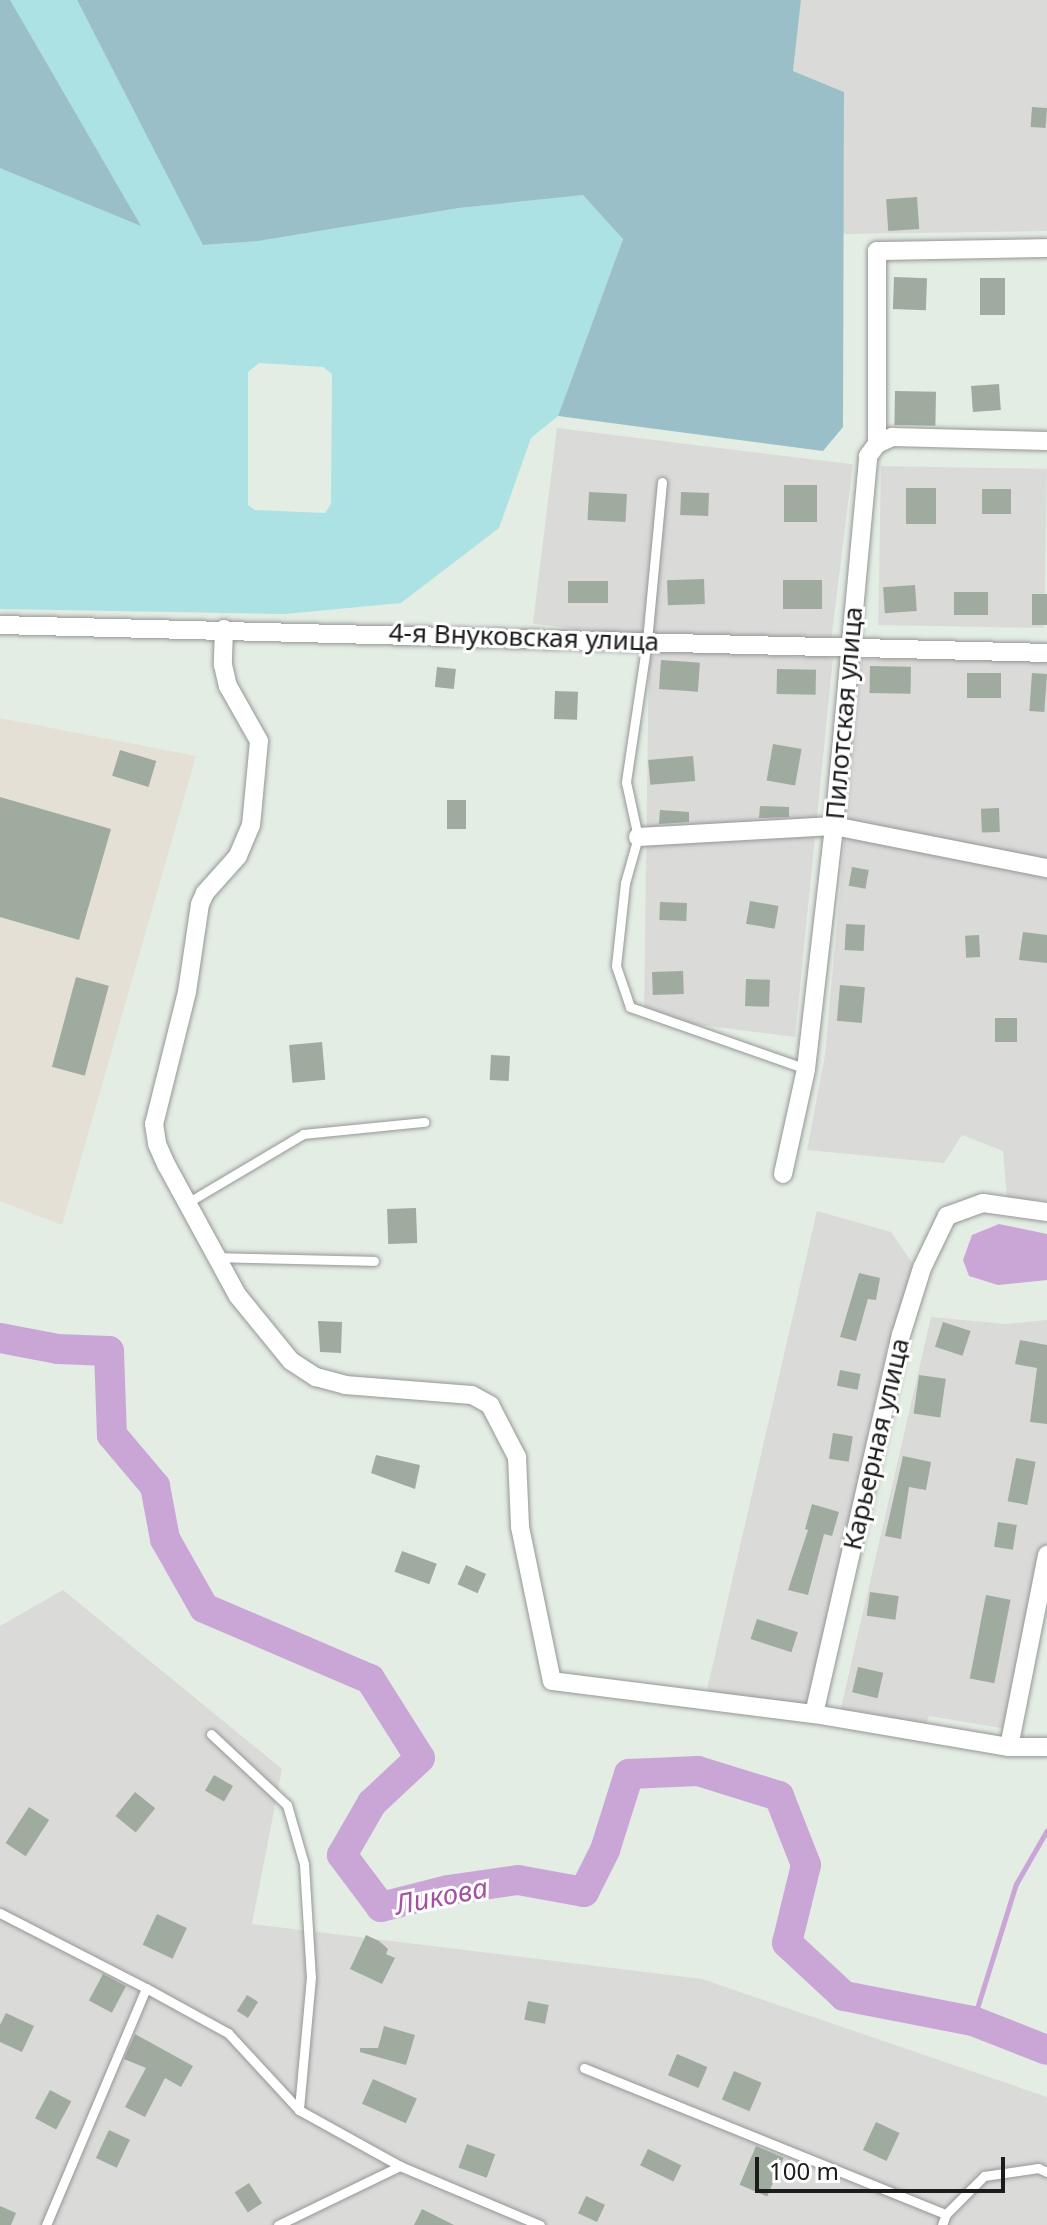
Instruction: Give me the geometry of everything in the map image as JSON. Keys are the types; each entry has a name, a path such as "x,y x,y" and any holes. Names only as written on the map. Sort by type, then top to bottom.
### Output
{"street":[{"name":"Пилотская улица","path":"783,1174 806,1069 834,826 868,456 877,444 877,251 1047,248"},
{"path":"877,444 892,437 1047,441"},
{"name":"4-я Внуковская улица","path":"0,625 1047,653"},
{"path":"224,629 223,665 228,686 259,741 251,825 238,856 214,881 200,904 187,992 154,1124 157,1144 215,1257 260,1326 291,1361 316,1377 345,1385 472,1395 490,1405 517,1457 520,1527 552,1681 814,1714 1009,1747 1047,1747"},
{"path":"638,837 834,826 1047,868"},
{"name":"Карьерная улица","path":"814,1714 901,1335 922,1268 947,1216 983,1203 1047,1212"},
{"path":"1009,1747 1047,1555"}],"lane":[{"path":"662,482 647,641 626,782 638,837 625,883 616,966 630,1007 806,1069"},
{"path":"187,1203 303,1134 424,1122"},
{"path":"215,1257 374,1261"},
{"path":"211,1734 287,1805 304,1864 311,1977 299,2110"},
{"path":"0,1913 228,2033 299,2110 400,2166 540,2225"},
{"path":"46,2225 146,1988"},
{"path":"584,2068 946,2214"},
{"path":"278,2225 400,2166"},
{"path":"942,2225 946,2214 984,2176 1038,2168 1047,2172"}],"shaded area":[{"path":"0,0 77,0 204,245 257,241 459,208 583,194 623,239 558,416 531,438 499,528 401,603 285,614 0,609","holes":["259,363 323,367 332,374 331,504 325,513 255,510 248,505 248,372"]},
{"path":"0,0 10,0 141,226 0,168"},
{"path":"77,0 801,0 793,71 844,92 843,427 823,451 558,416 623,239 583,195 459,208 258,241 203,245"},
{"path":"801,0 1047,0 1047,231 843,234 844,92 793,71"},
{"path":"557,428 853,464 829,660 533,624"},
{"path":"881,466 1047,469 1044,628 878,625"},
{"path":"649,651 833,658 795,1037 644,1018"},
{"path":"862,659 1047,659 1047,862 844,822"},
{"path":"0,718 196,756 62,1225 0,1201"},
{"path":"845,835 1047,876 1047,1201 1007,1198 1003,1151 962,1135 944,1163 807,1150 825,1055"},
{"path":"817,1211 891,1232 915,1267 887,1347 808,1711 707,1690"},
{"path":"999,1224 1047,1234 1047,1280 998,1285 969,1276 963,1260 972,1235"},
{"path":"931,1317 1006,1324 1047,1320 1047,1551 1013,1730 929,1716 924,1731 840,1712"},
{"path":"63,1590 282,1769 252,1924 702,1979 1047,2097 1047,2225 0,2225 0,1626"}],"building":[{"path":"1032,107 1047,108 1046,128 1031,127"},
{"path":"917,197 919,229 888,231 886,199"},
{"path":"894,277 927,278 926,310 893,309"},
{"path":"980,278 1005,278 1005,315 980,315"},
{"path":"999,384 1001,410 973,412 971,386"},
{"path":"895,391 936,392 935,426 894,425"},
{"path":"784,485 817,485 817,522 784,522"},
{"path":"906,488 936,488 936,524 906,524"},
{"path":"982,489 1011,489 1011,514 982,514"},
{"path":"589,492 627,494 625,522 588,520"},
{"path":"681,492 709,493 708,516 680,515"},
{"path":"704,579 705,604 668,605 667,580"},
{"path":"783,580 822,580 822,609 783,609"},
{"path":"568,581 608,581 608,603 568,603"},
{"path":"915,585 917,611 885,613 883,587"},
{"path":"954,592 988,592 988,615 954,615"},
{"path":"1032,594 1047,594 1047,625 1032,625"},
{"path":"661,660 700,663 698,692 659,689"},
{"path":"870,666 911,667 911,694 870,693"},
{"path":"437,667 456,669 454,689 435,687"},
{"path":"777,669 816,670 816,695 777,694"},
{"path":"967,673 1001,673 1001,698 967,698"},
{"path":"1032,673 1047,674 1044,712 1029,711"},
{"path":"555,691 578,692 577,720 554,719"},
{"path":"773,744 802,749 795,785 767,780"},
{"path":"120,750 156,761 148,787 112,776"},
{"path":"693,756 695,781 650,785 648,760"},
{"path":"0,797 111,829 79,940 0,917"},
{"path":"447,800 466,800 466,829 447,829"},
{"path":"760,806 789,807 789,817 759,818"},
{"path":"999,808 1000,832 982,833 981,809"},
{"path":"660,810 689,812 689,822 659,824"},
{"path":"852,867 869,870 865,889 849,886"},
{"path":"750,901 779,906 775,929 746,924"},
{"path":"660,902 687,903 686,921 659,920"},
{"path":"846,924 865,925 864,951 845,950"},
{"path":"1023,932 1047,935 1047,963 1019,960"},
{"path":"979,935 980,957 966,958 965,936"},
{"path":"683,971 684,994 653,995 652,972"},
{"path":"76,977 109,986 85,1076 52,1067"},
{"path":"746,979 770,980 769,1007 745,1006"},
{"path":"840,985 865,987 862,1023 837,1021"},
{"path":"995,1018 1017,1018 1017,1042 995,1042"},
{"path":"322,1042 325,1080 292,1083 289,1045"},
{"path":"491,1055 510,1056 509,1081 490,1080"},
{"path":"416,1208 417,1243 388,1244 387,1209"},
{"path":"859,1273 880,1278 876,1300 868,1299 856,1341 840,1337"},
{"path":"318,1321 342,1322 341,1353 320,1352"},
{"path":"943,1322 971,1331 963,1356 935,1347"},
{"path":"1020,1340 1047,1345 1047,1424 1030,1422 1037,1368 1015,1364"},
{"path":"840,1370 861,1374 858,1390 837,1386"},
{"path":"919,1375 946,1379 940,1417 914,1414"},
{"path":"833,1433 853,1436 849,1462 829,1459"},
{"path":"376,1455 420,1465 415,1489 371,1473"},
{"path":"903,1456 931,1462 926,1490 909,1487 901,1539 885,1536"},
{"path":"1016,1458 1036,1462 1027,1505 1008,1501"},
{"path":"812,1504 839,1512 832,1536 824,1534 808,1595 788,1590 808,1530 805,1529"},
{"path":"998,1522 1017,1525 1013,1550 994,1547"},
{"path":"402,1551 437,1564 429,1584 394,1572"},
{"path":"466,1565 486,1574 478,1593 457,1584"},
{"path":"870,1592 899,1596 895,1620 867,1616"},
{"path":"986,1595 1011,1600 994,1683 970,1678"},
{"path":"757,1619 798,1632 791,1652 751,1639"},
{"path":"858,1667 883,1673 877,1698 852,1692"},
{"path":"214,1775 233,1786 224,1802 205,1791"},
{"path":"135,1792 155,1808 136,1832 115,1816"},
{"path":"29,1807 49,1820 26,1856 6,1843"},
{"path":"157,1914 187,1928 173,1959 143,1945"},
{"path":"366,1935 379,1941 388,1949 386,1954 395,1958 382,1984 350,1969"},
{"path":"103,1974 126,1986 112,2013 89,2000"},
{"path":"247,1995 258,2002 248,2018 237,2011"},
{"path":"528,2001 549,2005 545,2024 524,2020"},
{"path":"6,2013 34,2026 22,2052 0,2042 0,2025"},
{"path":"384,2026 415,2035 406,2065 360,2052 360,2048 378,2048"},
{"path":"135,2034 193,2066 181,2087 165,2078 145,2117 125,2107 146,2068 124,2059"},
{"path":"677,2054 707,2067 698,2088 668,2075"},
{"path":"734,2071 762,2083 750,2111 722,2100"},
{"path":"373,2079 417,2099 406,2123 362,2104"},
{"path":"50,2090 71,2101 56,2130 35,2118"},
{"path":"876,2122 900,2133 886,2161 863,2150"},
{"path":"109,2130 130,2140 117,2168 96,2158"},
{"path":"467,2144 495,2154 487,2178 458,2167"},
{"path":"756,2146 784,2158 767,2196 740,2185"},
{"path":"648,2149 681,2165 673,2181 640,2165"},
{"path":"249,2183 262,2203 248,2212 235,2192"},
{"path":"586,2196 605,2205 597,2222 578,2213"},
{"path":"0,2206 16,2213 11,2225 0,2225"},
{"path":"422,2209 454,2225 414,2225"}],"waterway":[{"name":"Ликова","path":"0,1338 58,1349 109,1351 112,1435 155,1486 165,1539 204,1608 370,1679 420,1758 372,1803 342,1855 381,1907 448,1890 518,1880 584,1892 605,1850 629,1774 698,1771 779,1796 806,1865 787,1943 844,1996 973,2021 1047,2050"},
{"path":"973,2021 1016,1884 1047,1830"}]}
